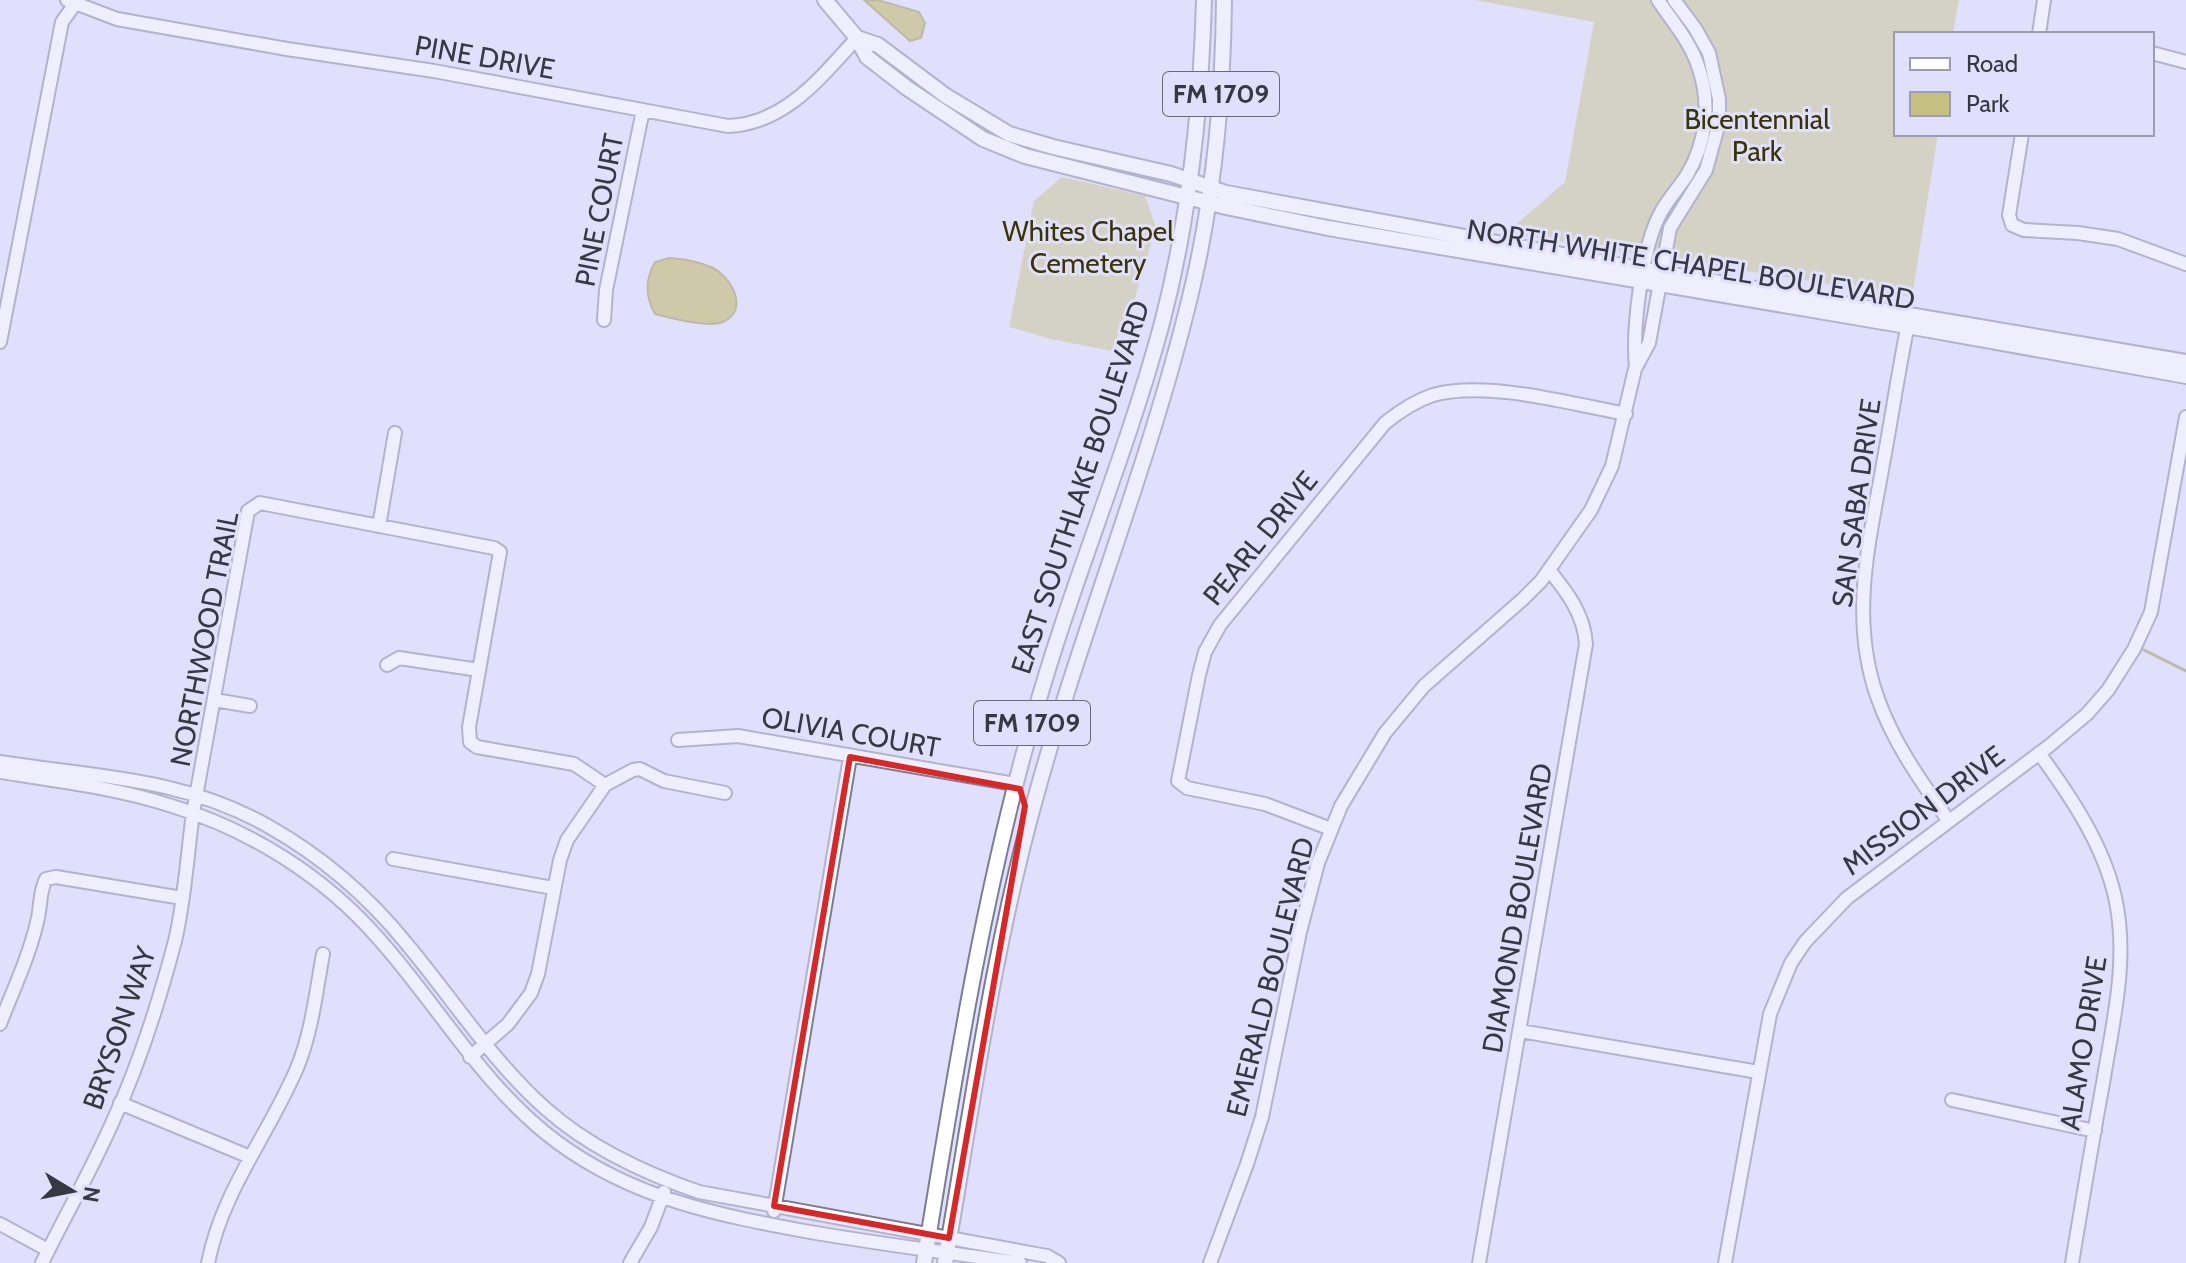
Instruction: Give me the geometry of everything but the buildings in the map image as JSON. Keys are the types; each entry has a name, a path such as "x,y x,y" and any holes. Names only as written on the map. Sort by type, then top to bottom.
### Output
{"main road":[{"name":"NORTH WHITE CHAPEL BOULEVARD","path":"825,0 857,38 867,57 907,88 1003,149 1049,163 1190,188 1211,195 1241,196 1643,276 1908,321 2186,376"},
{"name":"FM 1709","path":"1190,188 1200,99 1204,0"},
{"name":"FM 1709","path":"1211,195 1221,99 1224,0"},
{"name":"EAST SOUTHLAKE BOULEVARD","path":"925,1257 974,966 1015,784 1033,717 1162,322 1190,188"},
{"name":"EAST SOUTHLAKE BOULEVARD","path":"947,1251 987,1014 1016,870 1061,708 1148,443 1190,297 1211,195"},
{"name":"NORTH WHITE CHAPEL BOULEVARD","path":"1908,321 2186,362"},
{"path":"1127,434 1148,443"},
{"path":"1015,784 1020,789 1025,806 1016,870"}],"street":[{"path":"1658,0 1694,54 1715,99"},
{"path":"1674,0 1709,53 1715,99"},
{"path":"2039,32 2044,0"},
{"name":"PINE DRIVE","path":"71,2 117,19 434,71 728,126 760,121 789,105 857,38"},
{"path":"0,342 62,22 71,2"},
{"path":"2154,54 2186,62"},
{"name":"EMERALD BOULEVARD","path":"1636,367 1633,342 1643,276 1659,215 1688,174 1715,99"},
{"name":"EMERALD BOULEVARD","path":"1210,1263 1262,1117 1300,932 1318,863 1331,829 1356,779 1398,717 1424,686 1523,599 1549,570 1601,491 1612,466 1636,367 1649,343 1670,228 1699,183 1713,153 1719,123 1715,99"},
{"name":"PINE COURT","path":"604,320 606,290 643,110"},
{"path":"2022,136 2009,215 2012,225 2024,230 2118,239 2186,264"},
{"name":"SAN SABA DRIVE","path":"1908,321 1863,584 1862,629 1876,696 1884,716 1903,756 1948,820"},
{"name":"PEARL DRIVE","path":"1331,829 1265,804 1187,788 1178,781 1205,652 1220,625 1385,423 1414,403 1449,392 1489,391 1626,414"},
{"name":"MISSION DRIVE","path":"1725,1263 1770,1014 1791,963 1805,942 1847,898 2039,753 2087,714 2108,690 2145,629 2155,598 2186,417"},
{"path":"379,526 395,433"},
{"name":"NORTHWOOD TRAIL","path":"198,796 248,511 260,503 494,548 500,552 469,727 470,742 477,747 574,764 605,785"},
{"name":"DIAMOND BOULEVARD","path":"1479,1263 1586,644 1581,618 1569,595 1549,570"},
{"path":"387,665 399,658 479,670"},
{"path":"215,700 250,706"},
{"name":"OLIVIA COURT","path":"678,740 738,736 1015,784"},
{"name":"ALAMO DRIVE","path":"2039,753 2082,815 2103,859 2115,895 2122,938 2118,992 2072,1263"},
{"path":"772,1225 850,757"},
{"path":"0,762 9,770 147,799 193,813 254,840 300,868 379,938 470,1057 501,1092 557,1142 612,1175 662,1198 925,1257 947,1251 1047,1256 1059,1263"},
{"path":"470,1057 508,1024 531,993 538,974 553,888 567,840 605,785 640,769 664,781 725,793"},
{"path":"9,770 141,780 198,796 266,825 304,849 372,904 407,943 483,1045 526,1090 569,1127 620,1160 699,1192 929,1234 947,1251 1020,1263"},
{"name":"BRYSON WAY","path":"42,1263 120,1103 165,975 176,937 198,796"},
{"path":"393,859 553,888"},
{"path":"0,1024 31,942 46,879 56,877 182,898"},
{"path":"208,1263 224,1207 296,1072 305,1048 323,954"},
{"path":"1520,1031 1758,1072"},
{"path":"1952,1100 2095,1131"},
{"path":"120,1103 250,1157"},
{"path":"557,1142 569,1127"},
{"path":"630,1263 651,1227 668,1181"},
{"path":"0,1224 48,1250"}],"highlighted area":[{"path":"850,757 1020,789 1025,806 949,1238 774,1206"}],"green space":[{"name":"Bicentennial Park","path":"1475,0 1959,0 1953,32 1894,32 1894,136 1938,136 1912,297 1506,233 1565,182 1594,22"},
{"name":"Whites Chapel Cemetery","path":"1062,177 1145,196 1156,227 1133,305 1111,351 1009,327 1034,201"}],"shaded area":[{"path":"864,0 878,0 919,12 925,23 921,38 910,41"},
{"path":"669,258 697,262 720,272 735,294 735,310 731,317 717,324 709,324 655,314 649,301 649,275 655,262"}],"waterway":[{"path":"2144,650 2186,671"}]}
